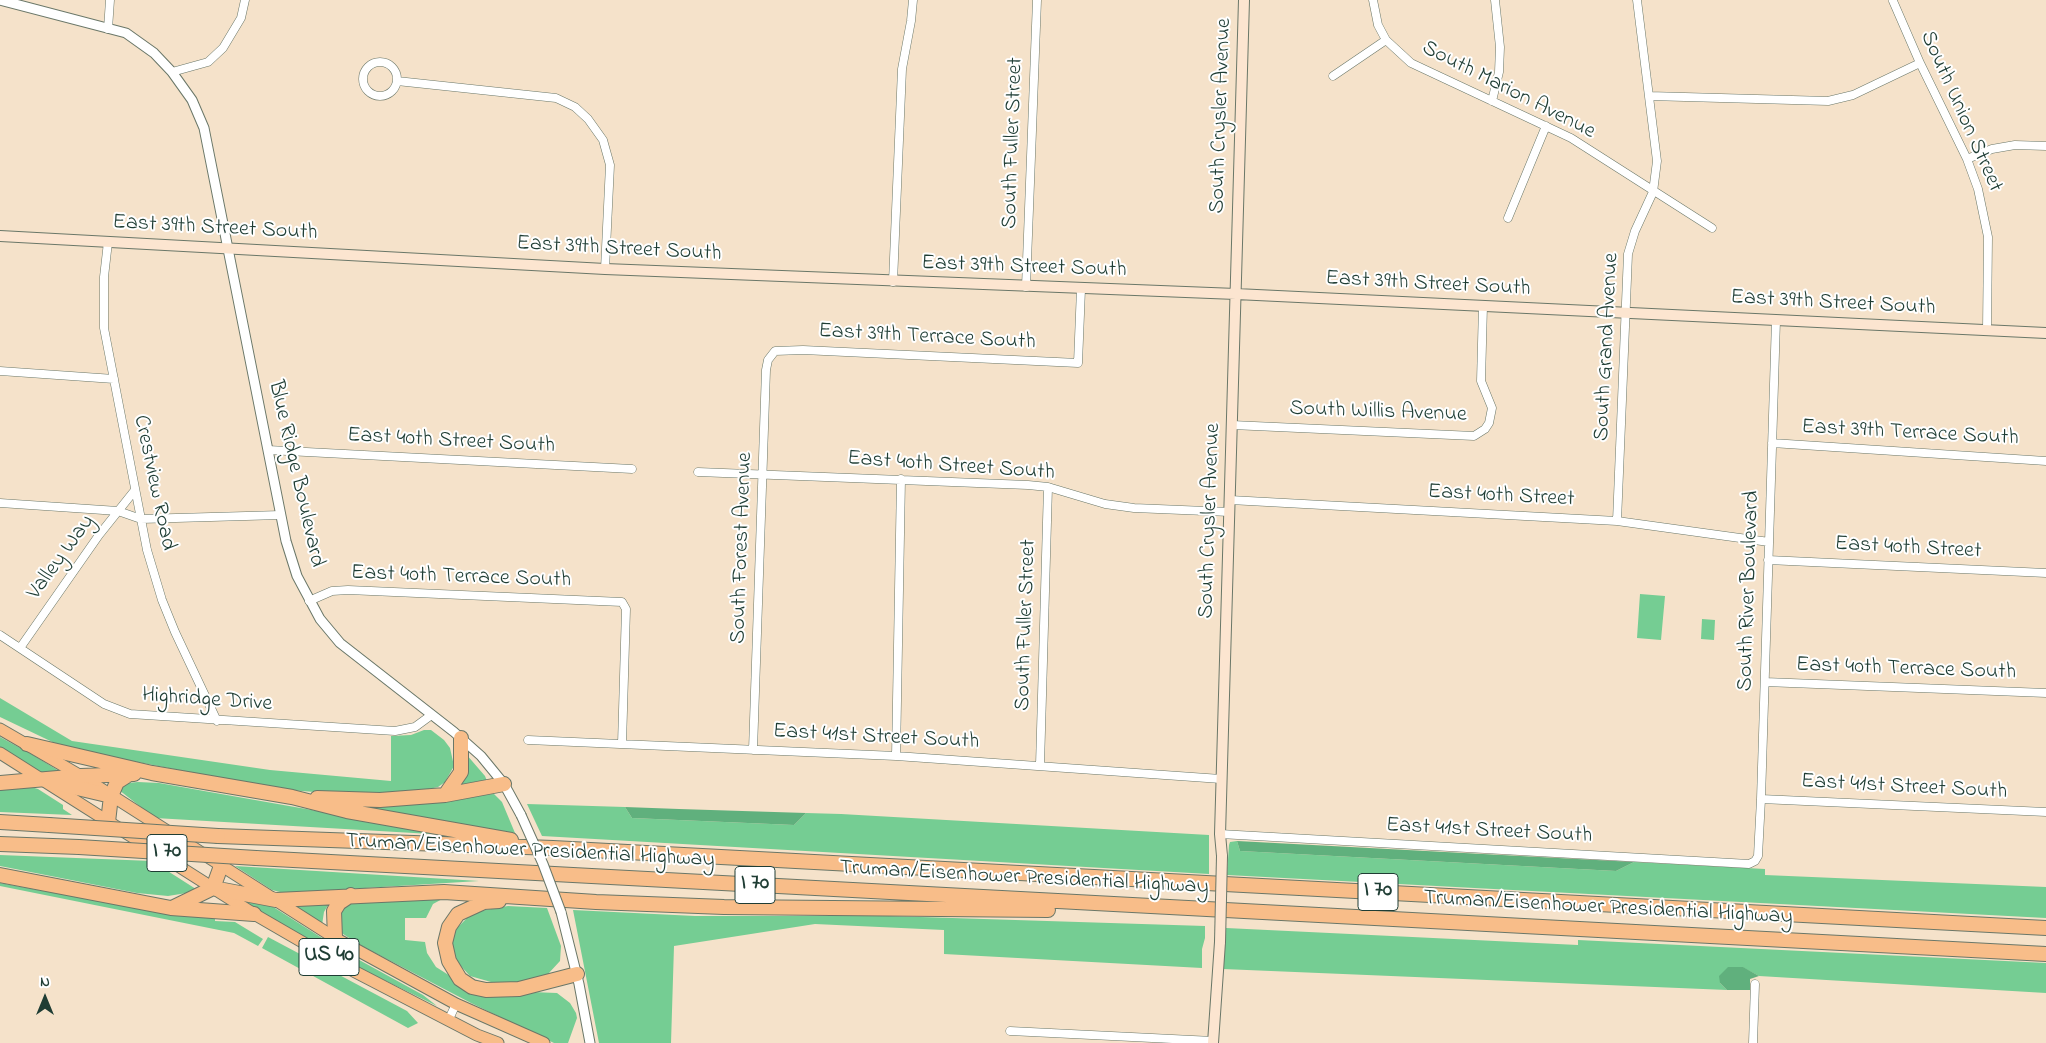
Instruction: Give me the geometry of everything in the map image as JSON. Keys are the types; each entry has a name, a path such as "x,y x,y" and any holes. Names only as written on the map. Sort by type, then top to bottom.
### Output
{"highway":[{"path":"445,795 461,772 461,738"},
{"path":"27,744 152,773 292,797 347,811 459,829 553,848"},
{"path":"0,783 42,781 81,776 152,773"},
{"path":"108,822 111,796 117,782 128,775"},
{"path":"42,781 64,784 111,796"},
{"path":"292,797 380,800 445,795 504,784"},
{"name":"Truman/Eisenhower Presidential Highway","path":"0,822 218,836 553,848 2046,928"},
{"name":"Truman/Eisenhower Presidential Highway","path":"0,844 2046,954"},
{"path":"214,888 221,866"},
{"path":"0,876 171,908 254,914"},
{"path":"171,908 214,888 276,900 444,892 520,896 533,899"},
{"path":"335,938 334,911 339,903 351,895"},
{"path":"577,974 519,989 486,990 472,986 460,979 453,970 445,943 449,927 458,914 484,902 533,899 724,907 1025,910 1176,908"}],"main road":[{"name":"South Crysler Avenue","path":"1213,1042 1220,942 1221,779 1244,0"},
{"name":"East 39th Street South","path":"0,236 605,269 894,282 1236,294 2046,333"},
{"name":"US 40","path":"0,729 81,776 335,938 456,1004 544,1043"},
{"name":"US 40","path":"0,753 254,914 342,965 478,1035 498,1043"},
{"path":"478,1035 487,1043"}],"street":[{"name":"Blue Ridge Boulevard","path":"0,0 108,29 134,38 172,72 192,100 204,128 286,541 297,576 320,619 340,643 430,716 461,738 481,756 504,784 544,864 561,912 577,974 590,1043"},
{"path":"108,29 110,0"},
{"path":"172,72 208,62 223,48 241,18 245,0"},
{"path":"894,282 902,69 913,0"},
{"name":"South Fuller Street","path":"1026,287 1037,0"},
{"name":"South Marion Avenue","path":"1373,0 1378,25 1386,40 1411,63 1572,138 1653,192 1712,228"},
{"path":"1492,101 1499,72 1500,47 1495,0"},
{"name":"South Grand Avenue","path":"1617,521 1628,254 1635,231 1653,192 1657,161 1637,0"},
{"name":"South Union Street","path":"1893,1 1920,63 1967,159 1978,189 1988,237 1987,330"},
{"path":"1333,76 1386,40"},
{"path":"382,62 393,68 397,80 390,92 378,96 366,89 363,77 369,65 382,62"},
{"path":"1649,96 1828,101 1853,95 1920,63"},
{"path":"397,80 556,98 575,108 594,126 603,140 610,165 605,269"},
{"path":"1508,218 1546,126"},
{"path":"1967,159 1992,149 2015,145 2046,146"},
{"name":"Crestview Road","path":"108,242 104,277 103,313 147,550 162,600 217,720"},
{"name":"East 39th Terrace South","path":"775,351 804,350 1078,363 1081,289"},
{"name":"South Willis Avenue","path":"1232,425 1474,436 1485,429 1492,408 1480,381 1483,306"},
{"name":"South River Boulevard","path":"1755,861 1758,856 1761,799 1776,320"},
{"name":"South Forest Avenue","path":"753,750 766,370 768,360 775,351"},
{"path":"0,371 114,379"},
{"name":"East 39th Terrace South","path":"1772,444 2046,461"},
{"name":"East 40th Street South","path":"268,450 632,469"},
{"name":"East 40th Street South","path":"698,472 901,479 1048,487 1106,504 1134,508 1230,512"},
{"path":"896,756 901,479"},
{"name":"South Fuller Street","path":"1040,764 1048,487"},
{"name":"Valley Way","path":"20,648 99,534 135,490"},
{"name":"East 40th Street","path":"1230,500 1617,521 1768,542"},
{"path":"0,503 118,511 141,519 281,515"},
{"name":"East 40th Street","path":"1768,560 2046,573"},
{"name":"East 40th Terrace South","path":"309,601 332,591 348,590 622,602 626,609 622,744"},
{"name":"Highridge Drive","path":"0,635 104,704 130,714 395,731 415,727 430,716"},
{"name":"East 40th Terrace South","path":"1765,682 2046,693"},
{"name":"East 41st Street South","path":"528,740 1040,764 1101,772 1221,779"},
{"name":"East 41st Street South","path":"1761,799 2046,812"},
{"name":"East 41st Street South","path":"1220,834 1739,864 1749,864 1755,861"},
{"path":"1754,1043 1755,984"},
{"path":"449,1019 456,1004"},
{"path":"1010,1031 1213,1042"}],"green space":[{"path":"1640,594 1665,596 1661,640 1637,638"},
{"path":"1702,619 1715,620 1714,640 1701,639"},
{"path":"0,698 72,741 270,770 391,781 391,736 411,735 424,730 431,730 444,740 450,748 454,766 445,782 438,787 424,790 352,795 277,789 65,748 0,717"},
{"path":"0,737 64,774 43,775 0,748"},
{"path":"466,754 487,781 456,787"},
{"path":"128,783 159,783 431,831 431,834 155,818 119,790 121,786"},
{"path":"28,786 38,789 63,805 63,809 72,815 0,812 0,788"},
{"path":"494,794 502,802 515,833 324,802"},
{"path":"527,804 625,807 632,818 794,825 806,813 841,814 1209,835 1209,874 542,836"},
{"path":"625,807 806,813 794,825 632,818"},
{"path":"1237,841 1240,851 1616,871 1634,862 1765,869 1765,875 2046,887 2046,918 1227,875 1229,845 1230,842"},
{"path":"1237,841 1634,862 1616,871 1240,851"},
{"path":"0,855 152,861 199,891 168,896 137,893 0,866"},
{"path":"235,866 479,881 284,893 272,890"},
{"path":"0,883 158,912 215,916 215,921 235,922 263,939 258,946 234,933 0,886"},
{"path":"224,891 267,903 341,950 423,995 437,1006 325,951"},
{"path":"446,897 433,904 426,918 405,918 405,940 425,942 427,953 436,967 455,979 480,990 557,993 570,1003 576,1013 577,1018 568,1043 554,1043 471,1003 360,945 340,932 340,910 350,903"},
{"path":"331,900 324,912 322,925 288,903"},
{"path":"508,906 547,908 561,946 560,961 548,974 516,983 491,982 470,976 454,955 452,939 457,928 467,918 480,911"},
{"path":"573,910 695,916 889,916 1205,926 1205,938 1202,949 1202,968 944,954 944,930 815,924 674,946 671,1043 599,1043"},
{"path":"1226,928 1578,945 1578,940 2046,963 2046,993 1759,976 1742,967 1720,983 1727,990 1223,969"},
{"path":"268,937 407,1011 418,1023 408,1028 262,948"},
{"path":"1728,967 1743,967 1759,976 1750,979 1750,990 1727,990 1720,983 1719,976"}]}
